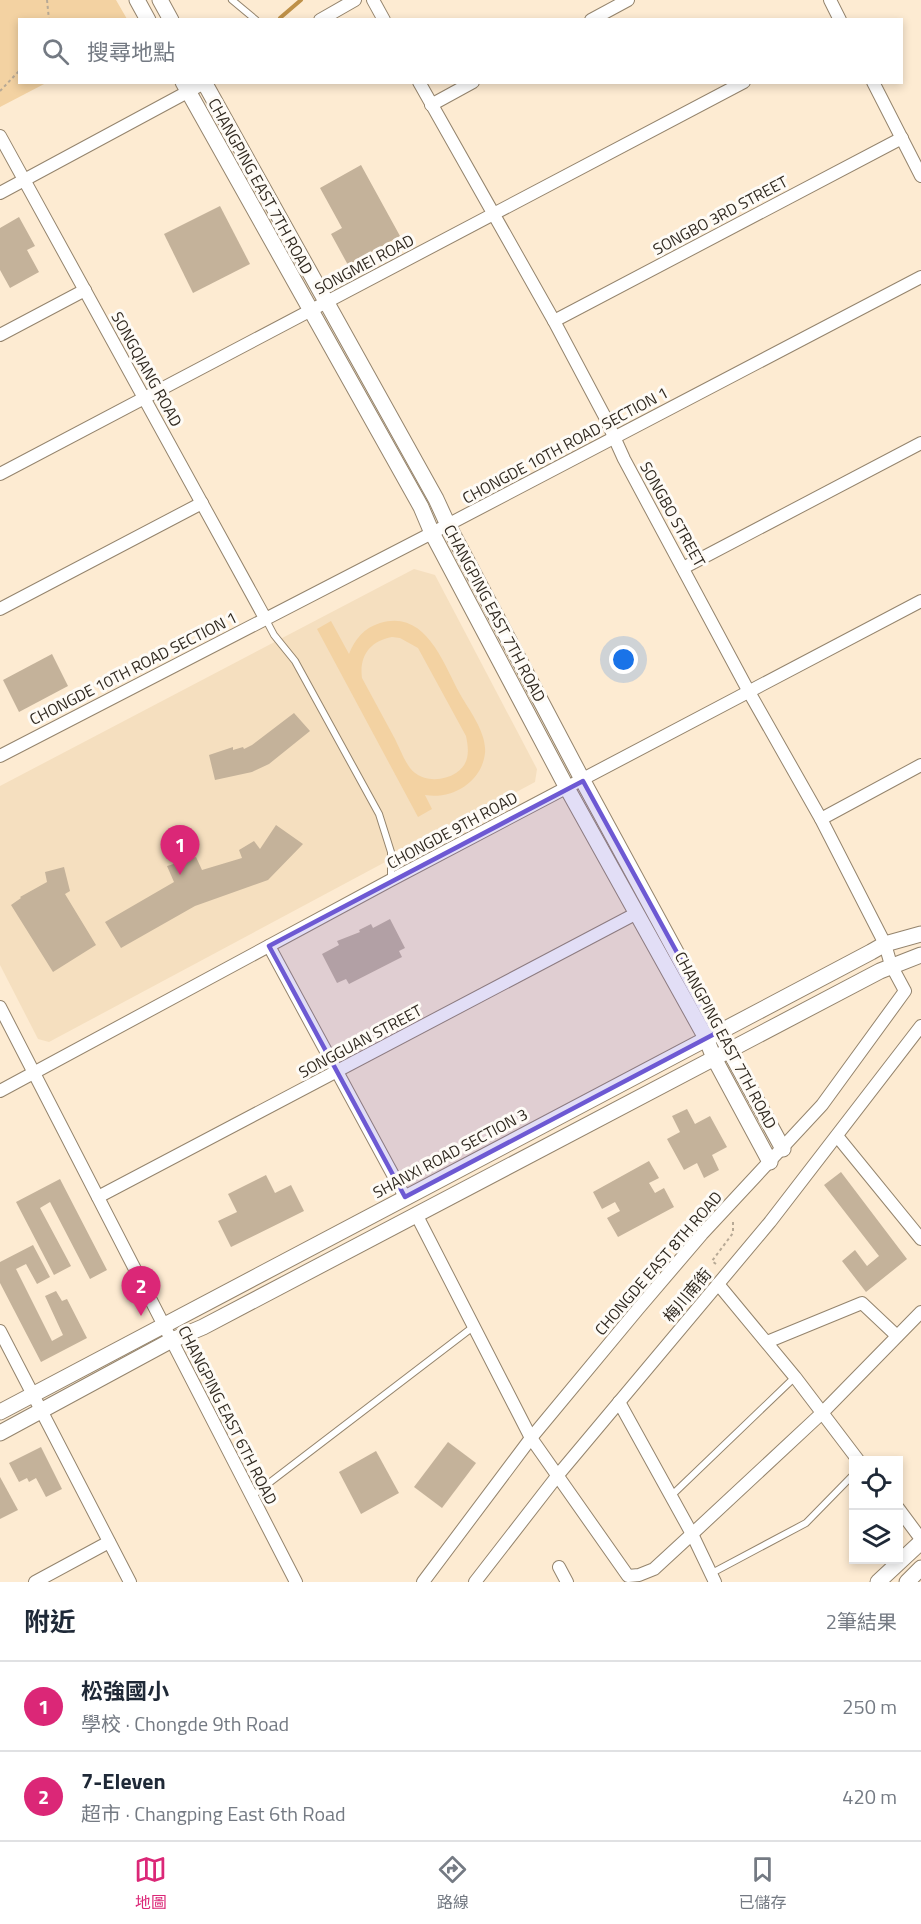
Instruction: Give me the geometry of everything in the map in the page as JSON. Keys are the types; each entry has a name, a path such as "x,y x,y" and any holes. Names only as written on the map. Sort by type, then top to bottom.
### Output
{"street":[{"path":"137,0 147,18"},
{"path":"160,0 170,18"},
{"path":"324,18 355,0"},
{"path":"373,0 383,18"},
{"path":"595,18 628,0"},
{"path":"830,0 839,18"},
{"path":"0,193 185,87 200,84"},
{"name":"CHANGPING EAST 7TH ROAD","path":"206,84 436,499 447,525 583,781 713,1035 714,1058 770,1162"},
{"name":"SONGBO STREET","path":"420,84 554,321 605,417 624,459 749,692 821,819 885,944 891,965"},
{"path":"431,105 469,84"},
{"name":"SONGMEI ROAD","path":"0,474 740,84"},
{"path":"874,84 921,176"},
{"name":"CHANGPING EAST 7TH ROAD","path":"185,87 421,507 432,533 567,788 637,913 713,1035 730,1049 783,1149"},
{"name":"SONGQIANG ROAD","path":"0,136 265,618"},
{"name":"SONGBO 3RD STREET","path":"554,321 902,138"},
{"name":"CHONGDE 10TH ROAD SECTION 1","path":"0,756 921,277"},
{"path":"0,335 85,290"},
{"path":"683,568 921,443"},
{"path":"0,609 202,503"},
{"name":"CHONGDE 9TH ROAD","path":"0,1091 391,880 583,781 921,601"},
{"path":"821,819 921,765"},
{"name":"SONGGUAN STREET","path":"98,1197 637,913"},
{"name":"SHANXI ROAD SECTION 3","path":"0,1412 885,944 921,934"},
{"path":"270,946 405,1197"},
{"path":"0,1433 170,1341 203,1327 891,965 921,956"},
{"name":"CHONGDE EAST 8TH ROAD","path":"423,1582 531,1438 702,1234 822,1105 904,991 891,965"},
{"name":"CHANGPING EAST 6TH ROAD","path":"0,1007 294,1581"},
{"name":"梅川南街","path":"475,1582 558,1475 770,1222 921,1026"},
{"path":"837,1136 921,1239"},
{"path":"416,1214 531,1438 628,1575 639,1575 654,1569 822,1413 921,1312"},
{"path":"718,1284 795,1377 854,1456"},
{"path":"767,1342 862,1303 897,1336"},
{"path":"0,1331 130,1582"},
{"path":"619,1402 714,1578"},
{"path":"878,1582 921,1540 899,1510"},
{"path":"35,1582 109,1542"},
{"path":"559,1567 567,1582"},
{"path":"907,1582 921,1568"}],"lane":[{"path":"232,0 254,18"},
{"path":"265,618 274,635 295,661 379,814 391,852 391,880"},
{"path":"251,1496 473,1327"},
{"path":"670,1496 795,1377"},
{"path":"714,1578 806,1523 849,1479"}],"path":[{"path":"47,0 49,18"},
{"path":"0,91 18,72"},
{"path":"716,1264 712,1261 733,1233 733,1221"}],"highlighted area":[{"path":"583,781 720,1031 405,1197 269,946"}],"shaded area":[{"path":"0,0 116,0 126,18 18,18 18,84 44,84 0,107"},
{"path":"414,569 435,575 537,769 535,782 49,1042 38,1039 0,965 0,786"},
{"path":"331,621 349,654 361,635 380,623 396,621 410,624 421,631 439,654 477,722 483,738 485,753 483,763 472,780 455,792 435,796 425,795 432,809 418,817 317,629","holes":["400,638 418,648 466,736 468,751 466,761 461,769 450,776 438,779 426,778 410,768 362,678 364,656 372,646 384,639"]}],"building":[{"path":"361,165 400,236 348,265 331,234 342,228 320,188"},
{"path":"220,206 250,264 193,293 164,234"},
{"path":"19,217 35,246 27,250 39,272 10,288 0,270 0,228"},
{"path":"52,654 68,686 19,712 3,680"},
{"path":"294,713 310,731 269,764 252,772 215,780 209,755 233,747 233,750 243,747 244,749"},
{"path":"276,825 303,844 268,880 195,906 121,948 105,922 174,882 167,866 196,857 202,870 242,858 239,850 254,841 260,849"},
{"path":"64,867 70,891 65,894 96,945 53,972 11,905 20,897 47,882 45,872"},
{"path":"390,919 405,948 399,951 402,957 349,984 346,979 337,983 322,954 339,945 337,941 360,932 359,930 371,924 373,928"},
{"path":"687,1109 695,1124 710,1116 727,1147 712,1155 719,1170 704,1178 697,1163 684,1170 667,1139 680,1132 672,1116"},
{"path":"649,1161 659,1178 649,1183 655,1193 664,1188 674,1207 618,1237 607,1218 620,1211 615,1202 602,1209 593,1192"},
{"path":"841,1172 907,1259 866,1292 842,1261 855,1250 867,1266 879,1256 824,1185"},
{"path":"266,1175 275,1193 291,1185 304,1211 231,1247 218,1221 237,1212 228,1194"},
{"path":"60,1179 107,1270 90,1279 50,1202 40,1208 71,1266 54,1275 16,1202"},
{"path":"33,1245 50,1277 37,1284 26,1264 16,1269 52,1341 63,1335 45,1296 56,1291 62,1301 67,1299 87,1338 41,1362 0,1283 0,1262"},
{"path":"448,1442 476,1463 442,1508 414,1487"},
{"path":"41,1447 62,1489 46,1497 36,1478 29,1482 27,1478 19,1482 9,1463"},
{"path":"376,1451 399,1493 361,1514 339,1472"},
{"path":"0,1477 18,1510 0,1519"}],"waterway":[{"path":"280,18 301,0"}],"place":[{"name":"松強國小","path":"180,875"},
{"name":"7-Eleven","path":"141,1316"}]}
